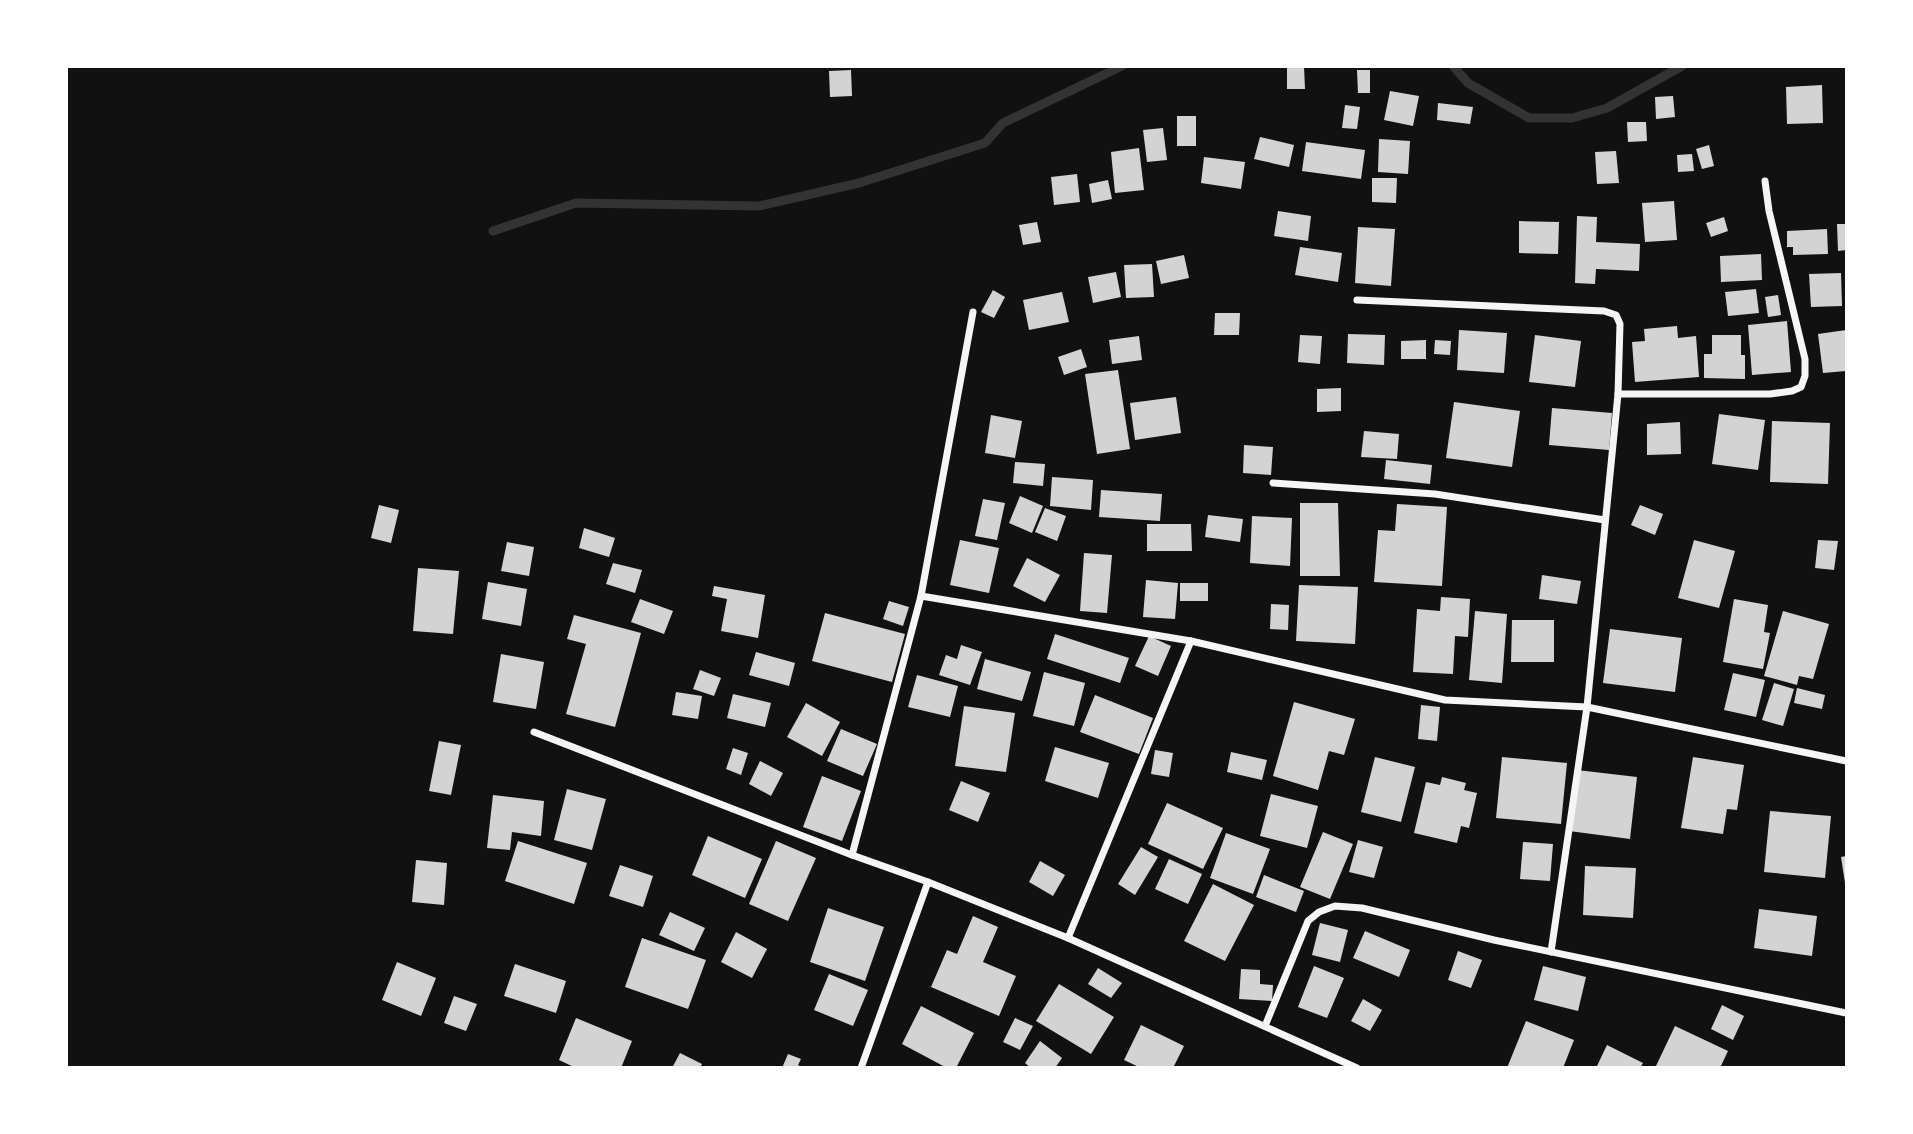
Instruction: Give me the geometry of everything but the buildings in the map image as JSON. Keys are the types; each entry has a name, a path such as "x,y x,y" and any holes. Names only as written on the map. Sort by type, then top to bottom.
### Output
{"street":[{"path":"1618,394 1770,394 1801,387 1805,376 1805,359 1769,211 1765,181"},
{"path":"1357,300 1604,311 1616,315 1620,324 1618,394 1587,707 1551,952"},
{"path":"852,855 921,596 973,312"},
{"path":"1273,483 1435,494 1605,520"},
{"path":"921,596 1191,641 1445,700 1587,707 1846,761"},
{"path":"1068,938 1191,641"},
{"path":"534,732 852,855 928,881 1068,938 1265,1027 1339,1064 1357,1068"},
{"path":"861,1068 928,881"},
{"path":"1265,1027 1308,921 1319,912 1335,906 1362,908 1551,952 1846,1013"}],"waterway":[{"path":"493,231 576,203 759,206 859,183 985,143 1003,123 1122,66"},
{"path":"1453,66 1468,83 1529,118 1572,118 1607,108 1682,66"}]}
